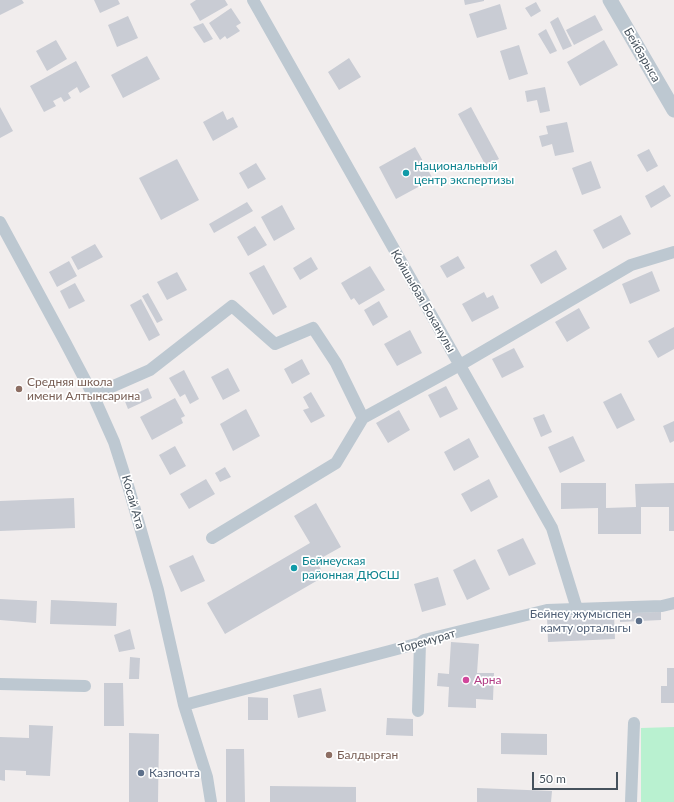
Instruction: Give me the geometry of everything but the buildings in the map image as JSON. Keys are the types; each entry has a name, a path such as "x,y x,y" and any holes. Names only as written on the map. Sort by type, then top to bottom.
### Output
{"street":[{"name":"Койшыбая Боканулы","path":"253,0 552,528 577,609"},
{"name":"Бейбарыса","path":"610,0 674,110"},
{"name":"Косай Ата","path":"0,222 93,395 114,442 158,590 184,706 207,777 211,802"},
{"path":"212,538 336,463 364,418 460,365 631,265 672,253 674,265"},
{"path":"93,395 150,370 232,306 275,344 313,328 336,363 364,418"},
{"name":"Торемурат","path":"184,706 420,643 424,640 547,610 662,606 674,603"},
{"path":"418,711 420,643"},
{"path":"0,684 85,686"},
{"path":"631,802 634,723"}],"green space":[{"path":"674,727 674,802 641,802 641,728"}],"place":[{"name":"Национальный центр экспертизы","path":"406,173"},
{"name":"Средняя школа имени Алтынсарина","path":"19,389"},
{"name":"Бейнеуская районная ДЮСШ","path":"294,568"},
{"name":"Бейнеу жумыспен камту орталыгы","path":"639,621"},
{"name":"Арна","path":"466,680"},
{"name":"Балдырған","path":"329,755"},
{"name":"Казпочта","path":"141,773"}]}
